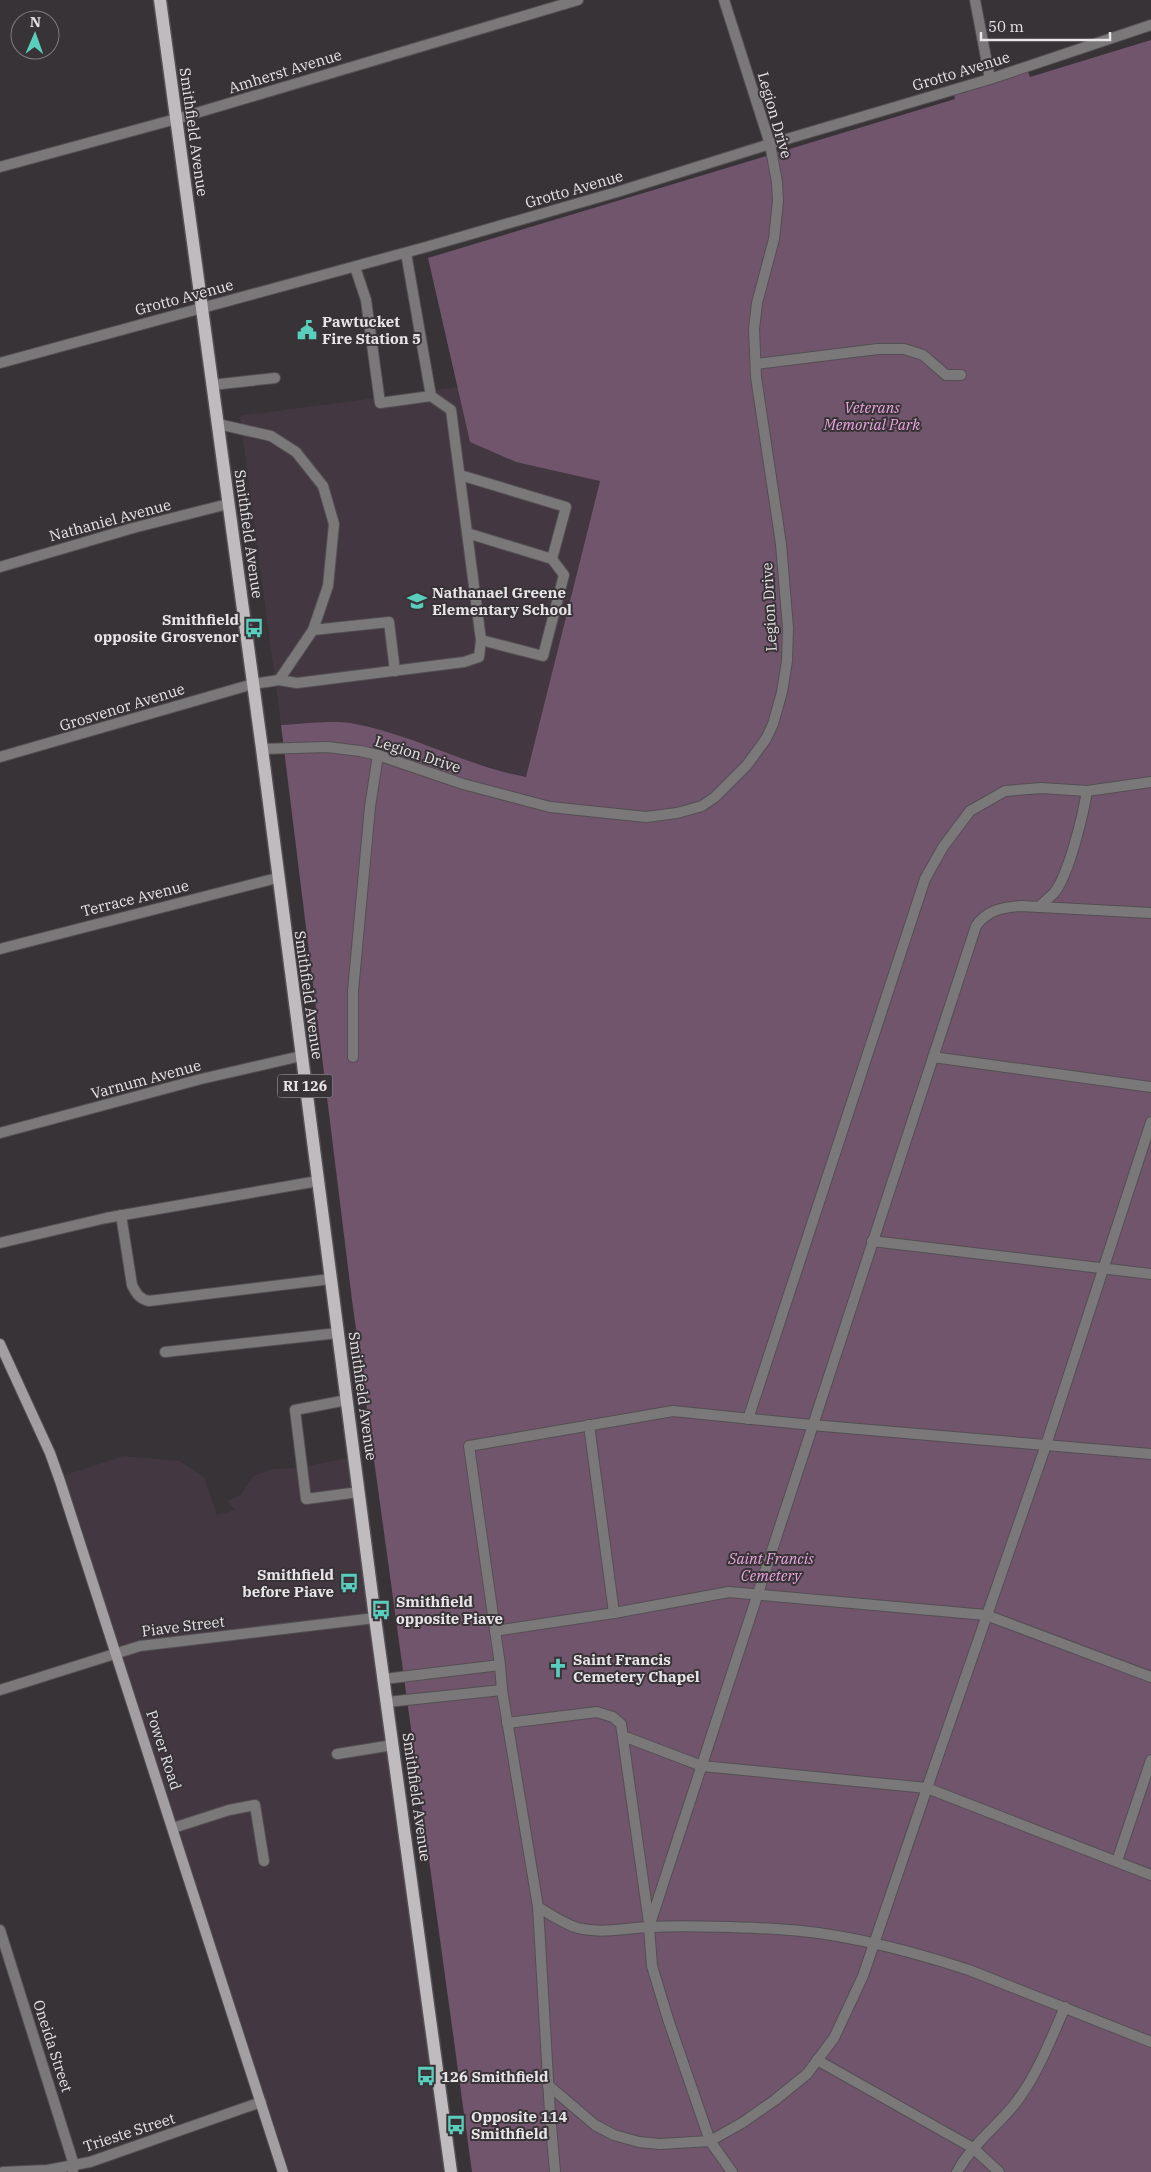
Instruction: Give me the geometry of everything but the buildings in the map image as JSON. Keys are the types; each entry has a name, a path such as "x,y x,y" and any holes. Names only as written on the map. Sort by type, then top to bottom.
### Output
{"main road":[{"name":"Smithfield Avenue","path":"160,0 262,749 277,878 375,1618 451,2172"},
{"name":"Power Road","path":"0,1344 3,1360 60,1481 283,2172"}],"street":[{"name":"Amherst Avenue","path":"0,167 176,119 578,0"},
{"name":"Legion Drive","path":"262,749 327,747 378,755 505,796 550,807 646,817 677,813 702,806 727,787 766,739 779,708 787,661 788,628 781,544 765,446 754,328 757,304 774,239 778,182 770,144 724,0"},
{"path":"975,0 990,80"},
{"name":"Grotto Avenue","path":"0,363 406,253 617,192 770,144 990,80 1151,25"},
{"path":"406,253 431,396"},
{"path":"355,266 366,300 380,403 431,396 451,410 460,475 467,534 481,640 543,656 564,575 552,559 467,534"},
{"path":"756,364 878,349 904,349 922,355 946,375 961,375"},
{"path":"212,385 275,378"},
{"path":"218,424 271,436 296,452 324,486 334,524 328,586 313,630 279,680"},
{"path":"460,475 566,507 552,559"},
{"name":"Nathaniel Avenue","path":"0,566 133,528 228,504"},
{"path":"313,630 389,622 395,671"},
{"name":"Grosvenor Avenue","path":"0,757 253,684 279,680 297,683 464,662 479,657 481,640"},
{"path":"353,1057 354,991 370,807 378,755"},
{"path":"748,1419 925,878 943,847 970,811 1005,791 1040,788 1088,791 1151,782"},
{"path":"1039,906 1055,892 1067,865 1082,818 1088,791"},
{"name":"Terrace Avenue","path":"0,949 277,878"},
{"path":"650,1927 976,926 982,917 1006,906 1039,906 1151,913"},
{"name":"Varnum Avenue","path":"0,1133 201,1078 301,1056"},
{"path":"934,1057 1151,1087"},
{"path":"548,2085 578,2108 595,2125 614,2135 638,2142 660,2144 710,2141 742,2123 776,2100 807,2074 834,2038 850,2007 927,1788 1046,1444 1151,1122"},
{"path":"0,1242 121,1215 318,1182"},
{"path":"121,1215 132,1285 143,1300 149,1301 331,1279"},
{"path":"872,1241 1151,1274"},
{"path":"165,1352 338,1333"},
{"path":"347,1400 295,1410 306,1499 359,1492"},
{"path":"555,2172 538,1907 502,1690 470,1446 673,1411 1151,1454"},
{"path":"588,1425 614,1613"},
{"path":"495,1630 614,1613 729,1592 758,1594 986,1615 1151,1677"},
{"name":"Piave Street","path":"0,1690 140,1646 375,1618"},
{"path":"384,1679 500,1665"},
{"path":"387,1702 502,1690"},
{"path":"507,1723 597,1712 613,1717 621,1724 650,1927 652,1966 710,2141 732,2172"},
{"path":"623,1736 702,1766 927,1788 1151,1875"},
{"path":"337,1754 393,1745"},
{"path":"1116,1861 1151,1760"},
{"path":"173,1828 229,1810 255,1805 264,1861"},
{"path":"538,1907 576,1928 612,1930 650,1927 778,1929 828,1935 873,1944 939,1960 1065,2007 1151,2042"},
{"name":"Oneida Street","path":"0,1930 73,2169"},
{"path":"957,2172 967,2154 1013,2106 1033,2078 1065,2007"},
{"path":"817,2060 973,2148 999,2172"},
{"name":"Trieste Street","path":"3,2172 73,2169 261,2102"}],"shaded area":[{"name":"Nathanael Greene Elementary School","path":"458,387 470,442 516,462 600,480 526,778 349,723 281,725 240,416"},
{"path":"124,1456 179,1461 204,1477 217,1515 235,1510 227,1501 241,1495 253,1476 273,1469 298,1468 353,1457 452,2172 283,2172 62,1476"}],"green space":[{"path":"1151,40 1151,2172 472,2172 352,1300 281,725 325,722 350,723 394,734 482,765 526,777 600,481 516,462 470,442 428,258 955,99 953,90 1027,69 1030,77"}],"place":[{"name":"Pawtucket Fire Station 5","path":"307,330"},
{"name":"Nathanael Greene Elementary School","path":"417,601"},
{"name":"Smithfield opposite Grosvenor","path":"254,628"},
{"name":"Smithfield before Piave","path":"349,1583"},
{"name":"Smithfield opposite Piave","path":"381,1610"},
{"name":"Saint Francis Cemetery Chapel","path":"558,1668"},
{"name":"126 Smithfield","path":"426,2076"},
{"name":"Opposite 114 Smithfield","path":"456,2125"}],"park label":[{"name":"Veterans Memorial Park","path":"872,416"},
{"name":"Saint Francis Cemetery","path":"771,1566"}]}
